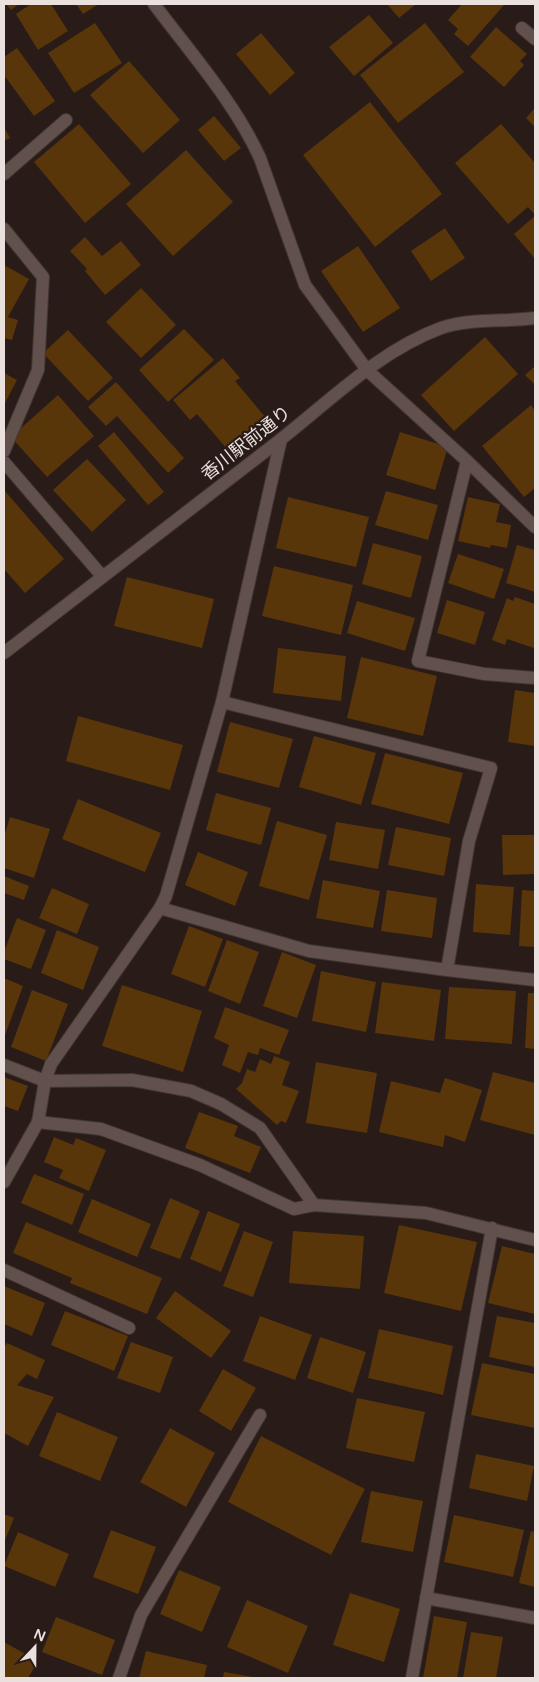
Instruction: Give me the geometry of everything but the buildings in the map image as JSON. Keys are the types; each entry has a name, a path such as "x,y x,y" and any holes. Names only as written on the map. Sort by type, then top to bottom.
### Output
{"street":[{"path":"154,4 238,116 252,140 305,285 367,370 467,461 535,527"},
{"path":"522,28 535,39"},
{"path":"4,174 66,120"},
{"path":"4,229 43,277 38,370 4,451"},
{"name":"香川駅前通り","path":"4,653 281,439 367,370 404,346 442,328 481,321 535,318"},
{"path":"4,1182 38,1122 45,1081 51,1064 160,908 166,896 222,702 281,439"},
{"path":"467,461 418,661 484,674 535,678"},
{"path":"4,462 102,576"},
{"path":"222,702 491,768 469,840 447,970"},
{"path":"160,908 308,951 535,980"},
{"path":"4,1065 45,1081 132,1080 191,1091 221,1104 260,1128 314,1205"},
{"path":"38,1122 101,1129 200,1165 294,1209 314,1205 426,1213 535,1240"},
{"path":"412,1678 492,1228"},
{"path":"4,1270 129,1328"},
{"path":"119,1678 141,1615 260,1415"},
{"path":"426,1598 535,1618"}]}
